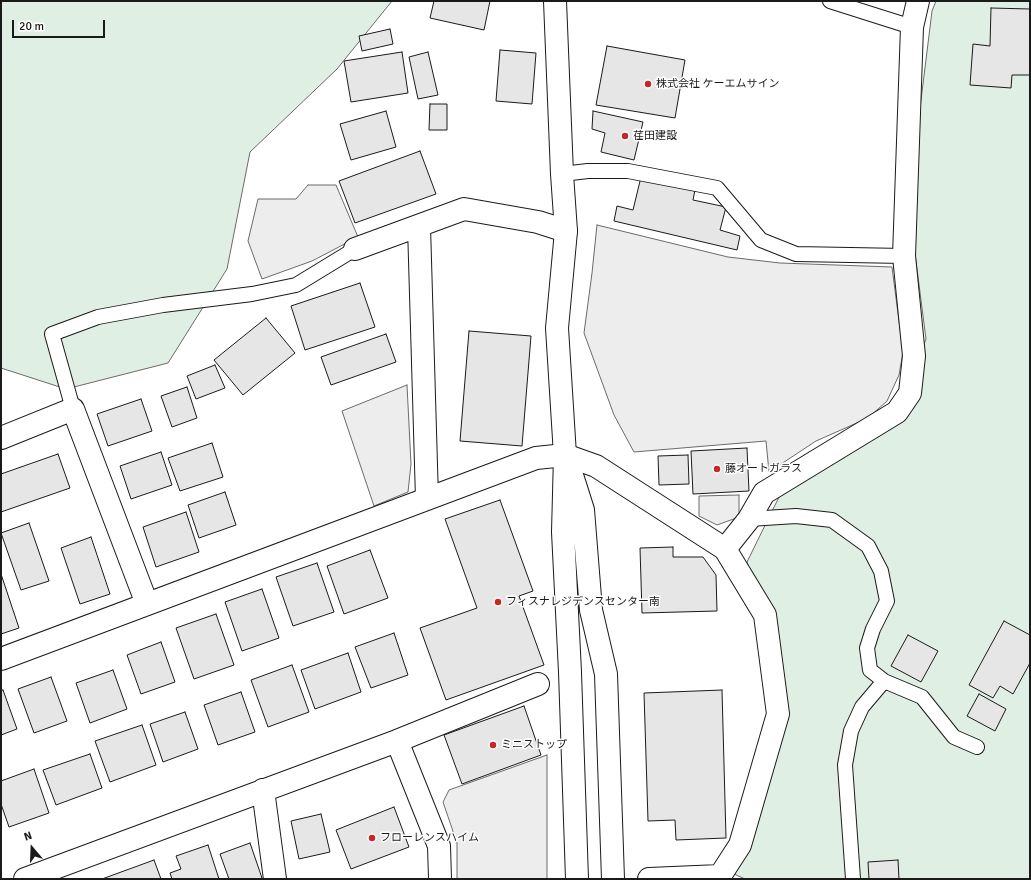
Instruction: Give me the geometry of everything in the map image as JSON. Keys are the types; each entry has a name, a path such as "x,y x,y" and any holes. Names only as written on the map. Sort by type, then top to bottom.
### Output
{"street":[{"path":"555,1 562,174 566,231 557,328 565,455 563,532 570,672 577,879"},
{"path":"725,549 749,519 764,493 896,412 910,393 914,356 904,256 912,27 918,1"},
{"path":"356,249 464,209 538,222 566,231"},
{"path":"419,226 427,499"},
{"path":"1,438 73,409 147,604"},
{"path":"565,455 583,510 591,610 606,674 613,879"},
{"path":"1,660 536,458 565,455 596,466 725,549 765,615 778,714 740,845 720,876 649,879"},
{"path":"31,878 397,741 538,684"},
{"path":"397,741 439,846 440,879"},
{"path":"263,790 275,879"}],"lane":[{"path":"830,1 912,27"},
{"path":"562,174 588,171 628,171 717,188 761,240 796,254 904,256"},
{"path":"73,409 52,334 98,317 163,305 252,294 296,285 356,249"},
{"path":"749,519 796,516 832,520 868,546 882,570 887,601 867,648 870,670 884,681 922,697 954,737 977,747"},
{"path":"853,879 845,765 851,731 862,707 884,681"}],"green space":[{"path":"1,1 392,1 337,69 250,152 227,269 168,363 66,389 1,368"},
{"path":"936,1 1030,1 1030,879 745,879 734,874 778,664 747,562 779,497 892,425 926,339 913,238 913,165 932,11"}],"shaded area":[{"path":"308,185 336,185 358,237 312,261 262,279 248,241 258,199 296,199"},
{"path":"597,225 728,257 780,263 892,267 903,352 899,375 887,401 868,418 816,441 769,472 766,441 634,452 614,415 584,333"},
{"path":"407,385 411,464 408,492 374,506 342,411"},
{"path":"739,495 739,517 717,525 699,516 699,496"},
{"path":"547,755 547,879 457,879 457,843 443,802 449,790"}],"building":[{"path":"434,1 490,1 484,30 430,18"},
{"path":"991,8 1030,9 1030,75 1012,75 1011,88 970,85 973,44 990,46"},
{"path":"390,29 393,44 362,51 359,36"},
{"path":"607,46 685,60 675,118 596,105"},
{"path":"500,50 536,53 532,104 496,101"},
{"path":"402,52 408,93 351,102 344,61"},
{"path":"428,52 438,95 418,99 409,57"},
{"path":"430,104 447,104 447,130 429,130"},
{"path":"386,111 396,147 351,160 340,124"},
{"path":"593,111 643,122 634,160 601,152 605,133 592,129"},
{"path":"420,151 436,194 355,223 339,181"},
{"path":"641,177 695,190 693,200 726,207 720,230 740,236 737,250 614,221 617,206 633,210"},
{"path":"360,283 375,327 305,350 291,306"},
{"path":"266,318 295,353 243,395 214,360"},
{"path":"469,331 531,336 522,446 460,441"},
{"path":"386,334 396,362 331,385 321,357"},
{"path":"215,365 225,388 196,399 187,376"},
{"path":"187,387 197,418 172,427 161,396"},
{"path":"141,399 152,431 108,446 97,414"},
{"path":"212,443 223,477 180,491 168,458"},
{"path":"747,448 749,491 693,494 691,451"},
{"path":"161,452 172,485 131,499 120,466"},
{"path":"58,454 70,488 1,512 1,474"},
{"path":"688,455 689,484 659,485 658,456"},
{"path":"225,492 236,525 199,538 188,505"},
{"name":"フィスナレジデンスセンター南","path":"500,500 533,591 519,596 544,665 446,700 420,628 477,608 445,519"},
{"path":"186,512 199,552 156,567 143,527"},
{"path":"29,523 49,581 21,590 1,533"},
{"path":"91,537 110,594 80,604 61,548"},
{"path":"673,547 673,557 703,557 716,575 717,611 642,613 640,548"},
{"path":"370,550 388,598 344,614 327,566"},
{"path":"317,563 334,612 293,626 276,577"},
{"path":"1,574 19,628 1,634"},
{"path":"262,589 279,638 242,651 225,602"},
{"path":"216,614 234,665 194,679 176,628"},
{"path":"1004,621 1030,635 1030,663 1013,694 1000,686 993,698 969,685"},
{"path":"394,633 408,675 371,688 355,647"},
{"path":"908,635 938,651 921,682 891,666"},
{"path":"161,642 175,682 141,694 127,655"},
{"path":"348,653 361,692 315,709 301,670"},
{"path":"292,665 309,712 268,727 251,680"},
{"path":"113,670 127,709 90,723 76,683"},
{"path":"51,677 67,721 34,733 18,689"},
{"path":"3,690 17,729 1,735 1,691"},
{"path":"722,690 726,838 676,840 675,820 648,821 644,693"},
{"path":"241,692 255,732 218,745 204,705"},
{"path":"979,694 1006,709 995,731 967,716"},
{"name":"ミニストップ","path":"524,706 541,755 462,784 444,735"},
{"path":"185,712 198,749 163,762 150,724"},
{"path":"142,725 156,765 110,782 95,741"},
{"path":"90,754 102,788 56,805 43,770"},
{"path":"34,769 49,813 9,827 1,804 1,781"},
{"name":"フローレンスハイム","path":"394,807 409,847 351,869 336,830"},
{"path":"321,814 330,852 299,859 291,821"},
{"path":"250,843 262,878 229,879 220,854"},
{"path":"208,845 219,879 172,879 170,873 181,869 176,856"},
{"path":"154,860 161,879 102,879"},
{"path":"898,860 899,879 869,879 868,862"}],"place":[{"name":"株式会社 ケーエムサイン","path":"648,84"},
{"name":"荏田建設","path":"625,136"},
{"name":"藤オートガラス","path":"717,469"},
{"name":"フィスナレジデンスセンター南","path":"498,602"},
{"name":"ミニストップ","path":"493,745"},
{"name":"フローレンスハイム","path":"372,838"}]}
